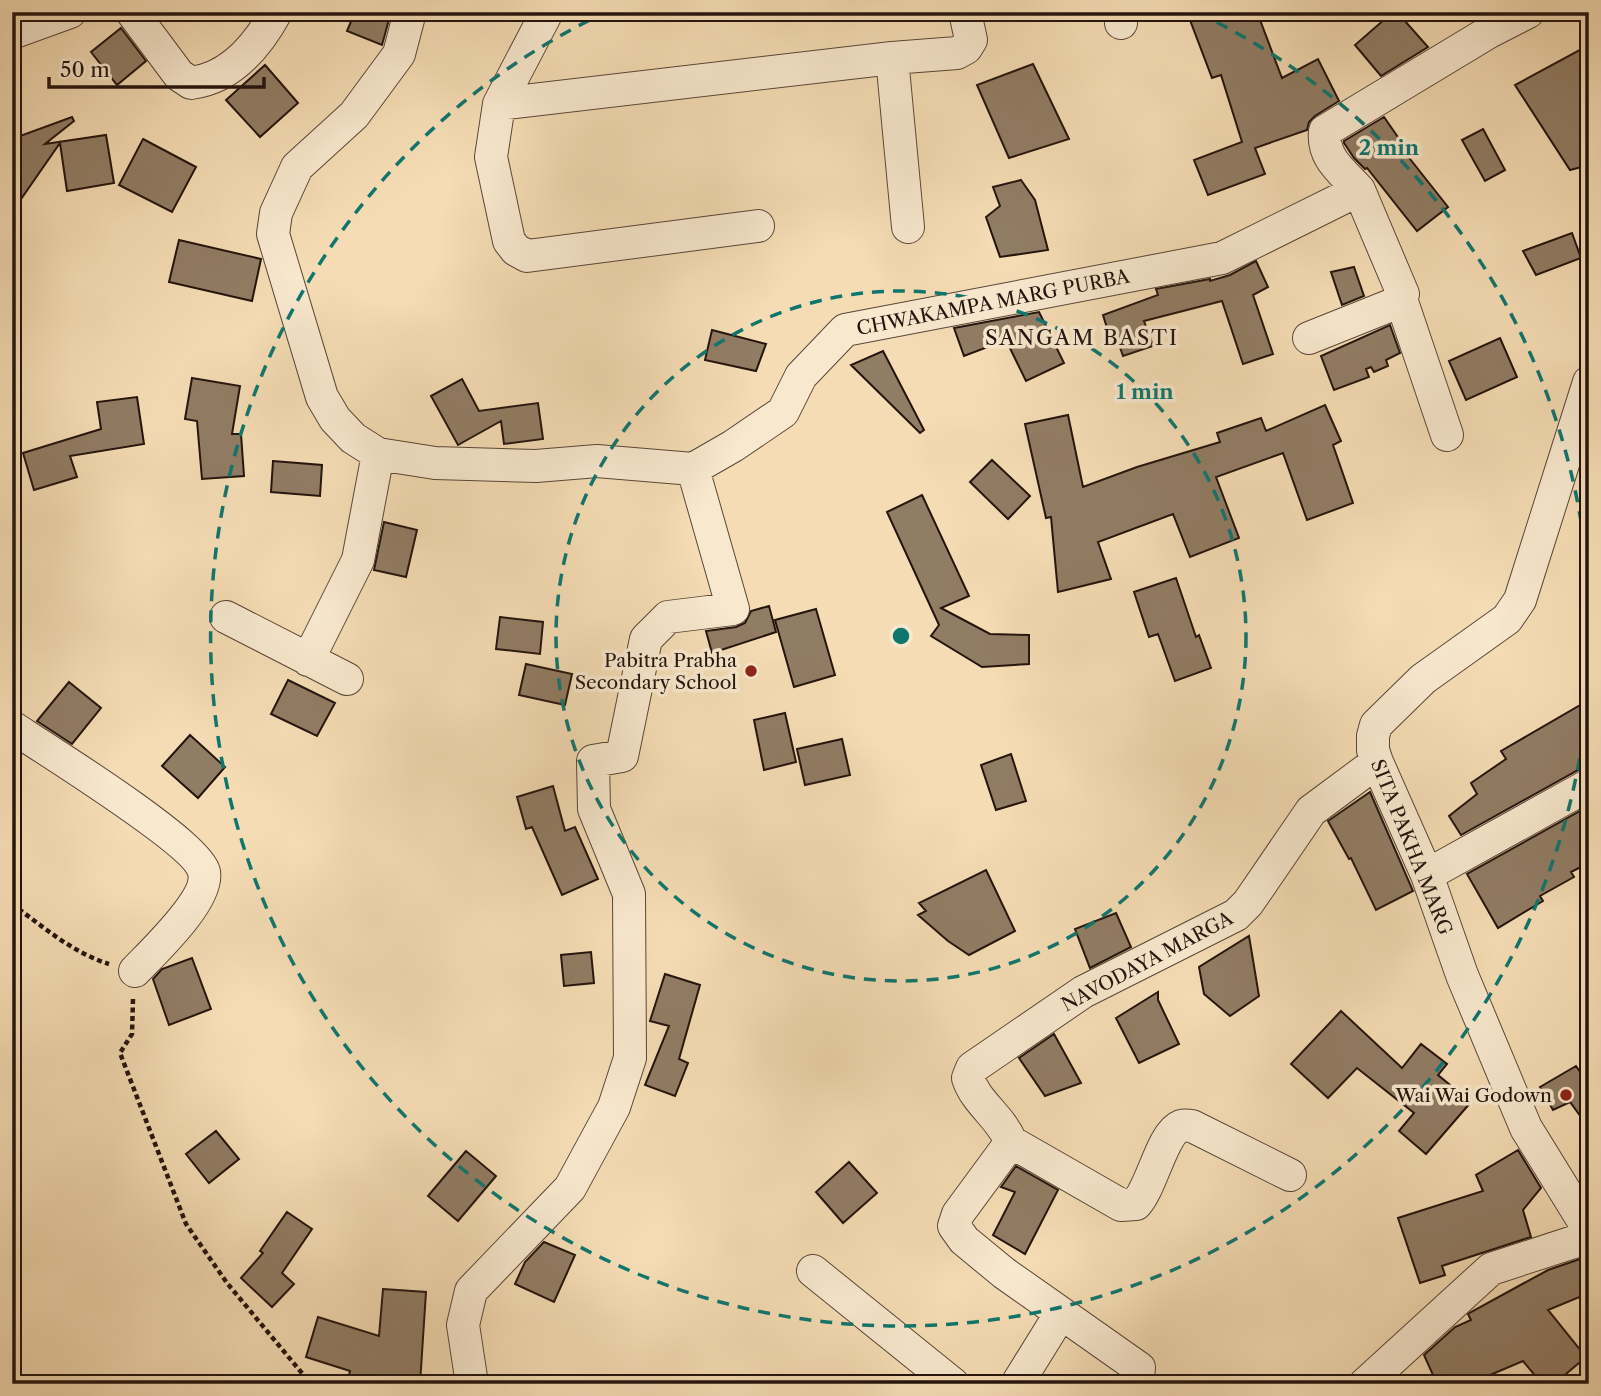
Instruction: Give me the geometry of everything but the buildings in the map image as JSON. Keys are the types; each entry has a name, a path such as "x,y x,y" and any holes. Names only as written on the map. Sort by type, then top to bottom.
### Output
{"street":[{"path":"12,33 70,12"},
{"path":"132,12 179,75 191,83 206,81 232,66 262,38 276,12"},
{"path":"410,12 399,54 354,115 297,167 276,213 273,234 322,397 344,429 378,454 435,463 536,466 597,461 693,469 733,609 668,617 646,639 622,756 593,761 594,810 629,894 629,1058 614,1107 570,1188 471,1291 463,1325 472,1384"},
{"path":"547,12 499,104 491,158 509,241 516,250 527,256 758,226"},
{"path":"499,104 892,58 957,53 966,48 971,40 965,12"},
{"path":"1447,435 1401,299 1402,286 1359,190 1326,154 1325,131 1489,32 1528,12"},
{"path":"892,58 908,227"},
{"name":"CHWAKAMPA MARG PURBA","path":"693,469 783,412 802,376 845,330 1222,258 1359,190"},
{"path":"1309,338 1401,299"},
{"name":"SITA PAKHA MARG","path":"1589,382 1520,600 1507,619 1423,679 1376,725 1373,736 1373,750 1377,762 1427,875 1485,1035 1526,1128 1589,1230"},
{"path":"308,660 358,560 378,454"},
{"path":"226,617 347,679"},
{"path":"12,727 98,782 171,837 191,853 204,872 202,890 176,928 135,971"},
{"name":"NAVODAYA MARGA","path":"1011,1142 1006,1130 972,1089 968,1078 972,1068 1083,992 1236,915 1248,903 1311,811 1377,762"},
{"path":"1427,875 1589,785"},
{"path":"1137,1384 1139,1368 1004,1273 964,1240 954,1226 958,1214 1011,1142 1121,1205 1136,1204 1145,1194 1169,1137 1180,1126 1192,1126 1290,1175"},
{"path":"1365,1384 1491,1269 1589,1237"},
{"path":"813,1271 953,1384"},
{"path":"1017,1384 1061,1313"}],"path":[{"path":"12,904 56,936 97,960 135,971 132,1034 120,1053 186,1224 227,1283 311,1384"}],"place":[{"name":"Pabitra Prabha Secondary School","path":"751,671"},
{"name":"Wai Wai Godown","path":"1566,1095"}],"district":[{"name":"SANGAM BASTI","path":"1082,338"}]}
